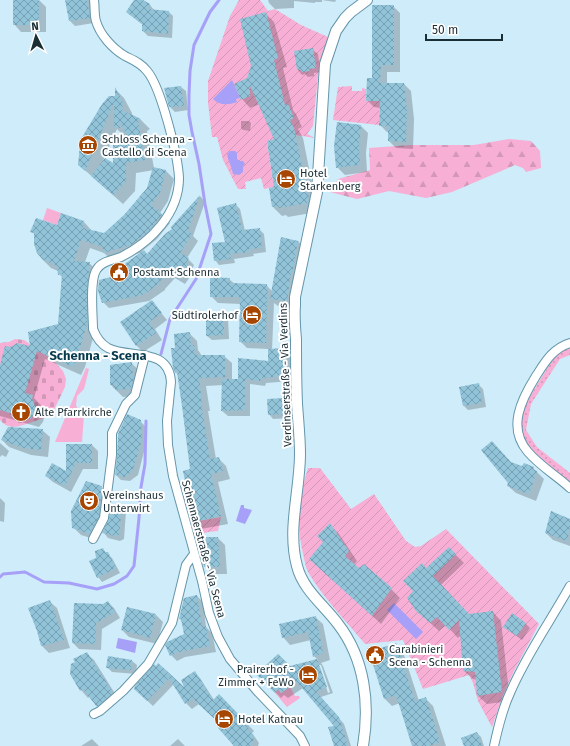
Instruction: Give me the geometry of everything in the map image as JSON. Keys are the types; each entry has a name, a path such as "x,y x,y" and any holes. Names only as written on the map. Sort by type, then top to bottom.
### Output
{"street":[{"path":"93,539 104,518 112,455 112,433 126,404 136,393 146,355 109,348 101,342 96,335 93,329 94,273 102,264 132,251 158,229 172,209 176,199 179,178 171,134 153,79 139,62 123,55 101,32 96,21 94,0"},
{"name":"Verdinserstraße - Via Verdins","path":"363,746 366,720 366,702 357,659 338,624 306,587 297,567 293,545 293,522 298,491 300,454 294,305 317,188 325,64 336,31 345,18 367,0"},
{"path":"570,343 554,350 546,360 526,393 516,422 519,437 528,452 570,488"},
{"name":"Schennaerstraße - Via Scena","path":"146,355 155,358 167,368 171,377 167,421 168,446 173,476 209,613 218,637 230,659 257,691 300,736 305,746"},
{"path":"94,714 100,711 123,691 148,664 172,623 186,565 194,554"},
{"path":"494,746 504,706 510,692 535,643 570,586"}],"green space":[{"path":"239,0 260,0 268,11 275,9 301,25 328,37 318,76 313,126 307,134 315,138 296,135 267,141 274,187 264,189 261,178 245,182 246,189 238,189 223,160 217,137 212,137 208,103 208,81 230,16"},
{"path":"352,86 352,91 362,91 362,88 366,89 366,101 380,101 379,125 333,120 338,87"},
{"path":"509,139 531,141 540,151 541,168 526,172 523,168 515,165 452,192 426,198 389,191 357,199 330,192 338,179 370,170 369,148 410,145 474,145"},
{"path":"47,208 61,213 57,225 43,220"},
{"path":"15,339 24,340 54,361 63,371 66,379 65,387 51,416 13,427 7,426 0,420 0,343 9,342"},
{"path":"570,345 570,355 560,359 531,404 526,430 537,447 570,473 570,483 532,451 525,442 521,430 520,419 524,406 556,354"},
{"path":"86,368 89,369 84,389 77,396 76,405 78,410 84,415 82,442 55,442"},
{"path":"308,468 320,468 351,509 374,494 406,541 415,547 421,546 446,529 539,624 503,695 492,727 478,701 469,675 423,689 403,640 365,644 335,610 314,582 308,572 301,546 299,524 300,501"},
{"path":"188,497 193,522 221,517 218,531 194,536 184,498"},
{"path":"290,687 295,696 299,696 300,698 287,707 275,693 278,689 281,693"}],"shaded area":[{"path":"232,80 240,98 236,99 237,102 230,104 218,103 213,99"},
{"path":"230,151 235,151 237,153 237,159 243,161 245,164 243,166 243,172 239,175 233,174 227,154"},
{"path":"241,505 244,505 244,508 252,510 245,524 236,521"},
{"path":"394,603 423,632 416,639 387,610"},
{"path":"118,638 137,642 135,653 116,648"}],"building":[{"path":"13,0 39,0 39,25 13,25"},
{"path":"65,0 87,0 90,18 69,21"},
{"path":"134,0 143,0 150,4 148,9 169,11 168,34 142,31 142,24 126,12"},
{"path":"372,5 394,5 394,65 381,65 380,83 404,83 407,111 406,142 388,141 388,126 379,126 380,101 366,101 367,78 372,78"},
{"path":"266,12 278,58 274,60 285,105 288,104 294,118 290,120 294,128 309,199 308,203 279,208 278,206 272,207 269,188 274,187 267,141 274,139 250,86 250,96 241,100 234,84 247,78 251,66 240,19"},
{"path":"313,48 316,68 309,69 310,71 302,72 301,70 297,70 294,51"},
{"path":"181,86 184,106 169,107 164,88"},
{"name":"Schloss Schenna - Castello di Scena","path":"115,87 123,103 122,110 141,119 138,121 145,160 126,163 126,181 113,195 91,176 105,158 113,163 113,143 132,144 120,123 120,128 114,127 114,102 85,171 78,165 80,145 78,144 102,104 109,96 115,96"},
{"path":"337,122 361,125 359,146 360,165 336,168 334,146"},
{"path":"153,167 166,170 160,193 151,205 162,214 149,231 131,245 103,253 103,247 81,240 74,261 90,262 87,288 87,323 77,359 73,367 37,351 25,393 33,395 32,398 36,409 35,414 30,419 0,410 0,365 5,346 11,347 17,343 30,346 28,332 58,324 62,274 58,275 57,266 42,259 37,253 34,244 34,233 30,232 36,218 57,225 61,213 84,221 83,228 104,233 124,215 147,188"},
{"path":"200,195 188,230 192,234 180,253 189,258 186,263 188,264 178,279 169,273 159,282 160,283 143,295 102,303 98,291 99,280 119,275 115,271 144,250 147,254 165,234 172,229 171,227"},
{"path":"236,203 242,230 260,228 262,248 249,249 249,252 230,254 231,259 214,261 212,243 225,242 217,208"},
{"path":"281,237 298,241 292,273 291,272 287,301 270,299"},
{"path":"210,277 230,278 230,283 267,284 268,299 266,343 239,342 240,297 210,297"},
{"path":"152,300 162,313 149,322 156,333 136,346 120,322"},
{"path":"206,313 224,313 224,335 206,336"},
{"path":"190,332 191,345 194,345 195,355 225,355 225,377 199,378 201,403 210,459 219,457 223,471 211,474 221,516 193,522 183,471 190,469 177,372 175,373 173,368 171,348 175,348 174,334"},
{"path":"285,348 287,376 261,378 260,381 245,379 245,410 221,411 222,379 238,379 238,358 268,361 268,349"},
{"path":"132,362 132,386 129,389 115,390 113,385 110,385 110,365"},
{"path":"479,383 482,403 463,406 459,387"},
{"path":"284,398 285,414 268,415 267,399"},
{"path":"127,414 141,420 142,439 133,470 125,477 115,475 118,434"},
{"path":"8,427 43,429 41,450 23,448 1,440"},
{"path":"492,441 511,462 522,466 524,463 534,467 533,469 537,471 529,494 507,486 508,483 481,450"},
{"path":"66,444 92,444 92,463 76,463 65,486 45,476 52,463 66,471"},
{"name":"Vereinshaus Unterwirt","path":"86,481 102,486 99,516 90,534 72,528 71,511"},
{"path":"111,504 122,505 119,535 115,536 102,533 109,519"},
{"path":"551,511 570,519 567,541 545,533"},
{"path":"330,523 349,551 345,556 359,568 364,564 392,588 372,616 309,559 323,542 317,536"},
{"path":"204,537 218,537 220,567 204,567 200,547"},
{"path":"449,547 456,554 433,576 469,614 493,611 502,692 477,696 475,672 463,671 459,620 449,630 437,617 430,623 416,611 407,598 413,591 403,581 422,563 426,568"},
{"path":"103,548 105,552 108,552 116,568 97,578 89,561 96,558 95,551"},
{"path":"197,595 202,626 206,626 210,646 179,652 170,656 165,645 167,642 184,634 181,619 179,619 184,598"},
{"path":"50,600 64,640 41,646 28,608"},
{"path":"108,601 115,612 96,623 95,644 72,643 74,603 103,604"},
{"path":"127,607 156,614 150,638 121,630"},
{"path":"512,613 526,623 517,636 503,627"},
{"path":"316,616 323,653 313,657 308,632 282,638 279,624"},
{"path":"396,643 415,701 426,697 440,742 429,746 412,746 396,695 384,699 369,652"},
{"path":"87,652 113,693 97,707 83,689 80,691 70,674 71,664 75,662 73,659"},
{"path":"278,654 290,666 317,659 327,687 316,692 339,717 348,746 334,746 328,727 334,726 297,682 281,693 278,689 275,693 256,674"},
{"path":"108,656 132,660 131,670 106,668"},
{"path":"158,663 168,672 184,687 181,680 195,671 213,700 219,694 249,725 247,727 254,736 252,746 234,746 218,728 221,725 193,699 185,704 169,678 147,701 134,689 154,664 156,666"},
{"path":"477,732 482,746 464,746 461,738"}],"waterway":[{"path":"161,354 170,319 196,279 211,234 189,115 189,95 190,71 194,45 210,12 219,0"},
{"path":"0,577 3,574 25,572 44,582 69,583 97,589 114,584 127,576 134,566 141,487 145,464 146,421"}],"place":[{"name":"Schloss Schenna - Castello di Scena","path":"88,145"},
{"name":"Hotel Starkenberg","path":"286,179"},
{"name":"Postamt Schenna","path":"119,272"},
{"name":"Südtirolerhof","path":"252,315"},
{"name":"Alte Pfarrkirche","path":"21,412"},
{"name":"Vereinshaus Unterwirt","path":"89,501"},
{"name":"Carabinieri Scena - Schenna","path":"375,655"},
{"name":"Prairerhof - Zimmer + FeWo","path":"308,675"},
{"name":"Hotel Katnau","path":"224,719"}],"district":[{"name":"Schenna - Scena","path":"98,355"}]}
